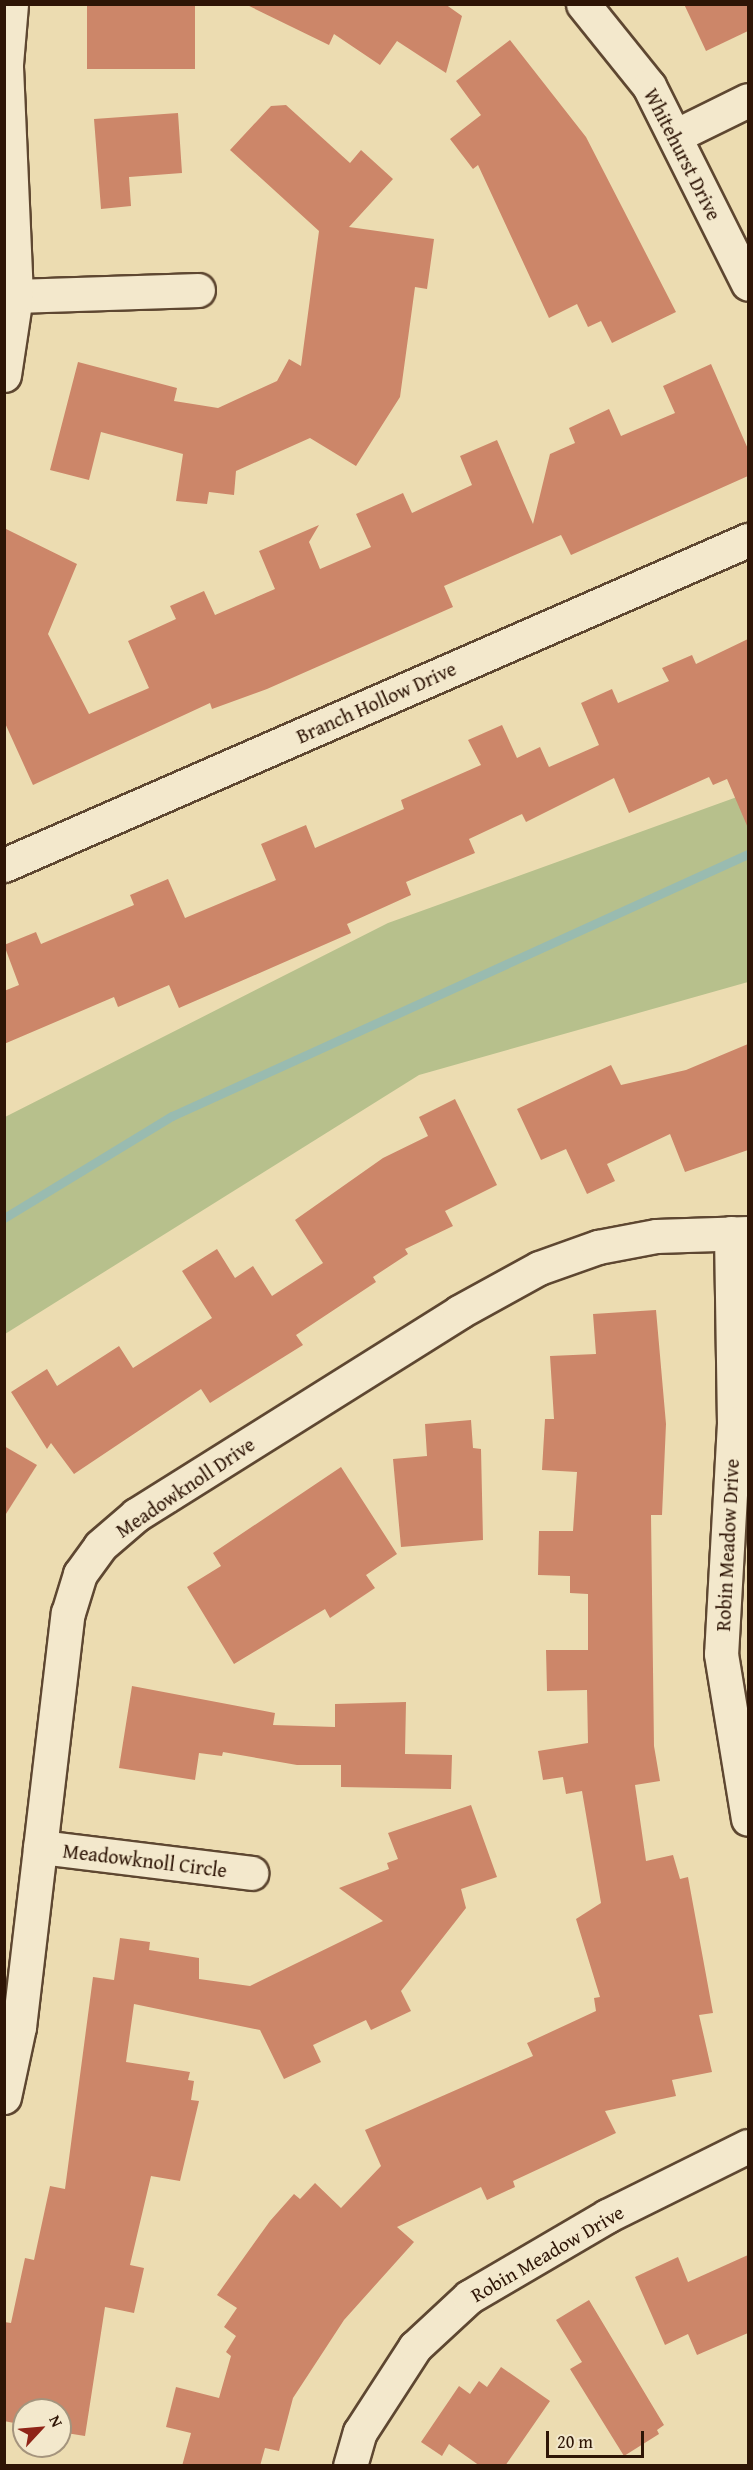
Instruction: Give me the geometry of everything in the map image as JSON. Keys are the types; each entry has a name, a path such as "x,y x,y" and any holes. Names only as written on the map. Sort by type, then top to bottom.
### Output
{"street":[{"path":"4,375 16,296 6,64 11,4"},
{"name":"Whitehurst Drive","path":"583,4 649,86 677,135 748,284"},
{"path":"677,135 748,100"},
{"path":"16,296 198,290"},
{"name":"Branch Hollow Drive","path":"4,865 748,540"},
{"name":"Robin Meadow Drive","path":"740,1233 734,1423 722,1654 748,1819"},
{"name":"Meadowknoll Drive","path":"4,2097 19,2027 68,1613 80,1574 100,1546 177,1490 459,1312 539,1268 598,1247 656,1236 740,1233"},
{"name":"Meadowknoll Circle","path":"40,1847 251,1873"},
{"name":"Robin Meadow Drive","path":"350,2466 360,2432 415,2347 469,2297 607,2216 748,2146"}],"green space":[{"path":"748,793 748,982 419,1075 5,1334 5,1117 388,923"}],"building":[{"path":"87,4 195,4 195,69 87,69"},
{"path":"245,4 445,4 462,16 446,73 397,41 380,65 334,34 329,45"},
{"path":"684,4 748,4 748,31 706,51"},
{"path":"510,40 586,137 676,312 612,343 601,321 588,327 577,304 549,318 478,165 473,169 450,139 481,115 456,81"},
{"path":"286,105 350,163 361,150 393,179 349,227 434,239 427,289 415,287 400,397 356,466 310,438 236,471 234,495 209,492 207,504 176,501 183,454 101,432 89,480 50,470 78,362 177,388 174,401 218,408 277,381 289,359 301,366 319,231 230,150 271,106"},
{"path":"178,113 182,173 129,177 131,206 101,209 94,119"},
{"path":"711,364 748,449 748,476 571,555 561,535 444,586 453,607 267,689 212,709 210,703 33,785 4,721 4,528 77,564 48,634 89,714 149,688 128,641 176,619 170,606 204,591 215,615 275,589 259,551 319,525 309,542 320,569 371,547 356,514 403,493 412,513 472,485 460,456 497,440 533,524 550,454 575,443 569,428 609,409 621,436 675,413 663,386"},
{"path":"748,639 748,828 727,779 713,785 709,777 629,813 614,778 526,822 522,814 469,839 475,853 406,882 411,895 347,924 351,933 271,968 179,1008 169,985 118,1007 114,997 4,1044 4,991 19,985 4,945 36,932 41,944 134,905 130,895 168,879 185,918 276,880 261,844 306,825 315,848 404,809 401,800 481,765 468,740 502,725 517,758 540,747 549,767 599,745 581,703 612,689 618,703 669,681 662,668 692,655 696,664"},
{"path":"748,1044 748,1150 685,1172 670,1134 607,1164 615,1181 587,1194 566,1149 541,1160 517,1109 611,1065 621,1085 686,1070"},
{"path":"455,1099 497,1185 445,1211 453,1226 405,1249 408,1254 373,1277 376,1282 296,1335 303,1345 210,1403 201,1389 74,1474 51,1443 47,1449 11,1392 47,1369 57,1386 119,1346 133,1368 212,1318 182,1271 217,1249 235,1278 253,1266 272,1296 323,1263 295,1220 383,1158 428,1136 419,1117"},
{"path":"656,1310 666,1424 662,1515 651,1515 654,1746 660,1781 635,1785 646,1861 673,1855 680,1879 688,1877 713,2013 699,2015 712,2072 672,2080 676,2096 605,2111 616,2133 513,2181 515,2187 487,2200 481,2187 397,2227 414,2242 344,2320 293,2398 279,2451 265,2448 260,2466 182,2466 191,2433 166,2427 176,2387 219,2398 231,2356 226,2352 236,2336 224,2327 237,2308 217,2295 270,2221 294,2194 300,2199 315,2183 341,2208 381,2166 365,2130 533,2056 527,2043 596,2011 594,1998 600,1997 576,1919 601,1903 582,1791 566,1794 563,1777 543,1780 538,1751 588,1743 587,1690 547,1691 546,1650 588,1650 588,1594 570,1593 570,1576 538,1575 539,1531 573,1531 577,1472 542,1470 545,1419 554,1419 550,1356 596,1354 593,1314"},
{"path":"471,1420 473,1448 481,1449 483,1540 401,1547 393,1459 427,1456 425,1424"},
{"path":"4,1446 37,1465 4,1517"},
{"path":"341,1467 397,1554 366,1575 375,1588 330,1618 325,1609 234,1664 187,1587 221,1566 213,1553"},
{"path":"132,1686 275,1713 273,1725 335,1727 335,1704 406,1702 405,1754 452,1755 451,1789 341,1787 341,1765 297,1765 223,1752 222,1756 199,1753 195,1780 119,1768"},
{"path":"471,1805 497,1877 461,1889 466,1908 401,1991 411,2011 371,2030 366,2020 313,2045 321,2062 284,2079 260,2030 134,2004 126,2062 190,2072 188,2080 194,2081 191,2100 199,2101 180,2181 151,2176 130,2265 144,2268 134,2313 105,2307 85,2436 72,2434 72,2398 12,2398 12,2423 4,2421 4,2322 11,2323 25,2258 34,2260 50,2186 65,2189 93,1977 114,1980 120,1938 150,1942 149,1950 199,1958 199,1979 250,1986 383,1921 339,1888 389,1869 387,1863 398,1859 388,1833"},
{"path":"748,2255 748,2333 697,2355 688,2334 665,2345 635,2277 678,2257 688,2282"},
{"path":"589,2300 664,2425 657,2430 659,2434 624,2456 570,2369 582,2362 556,2320"},
{"path":"501,2367 550,2401 505,2466 480,2466 449,2444 442,2456 421,2442 459,2386 470,2394 479,2381 487,2387"}],"waterway":[{"path":"4,1218 172,1116 748,854"}]}
